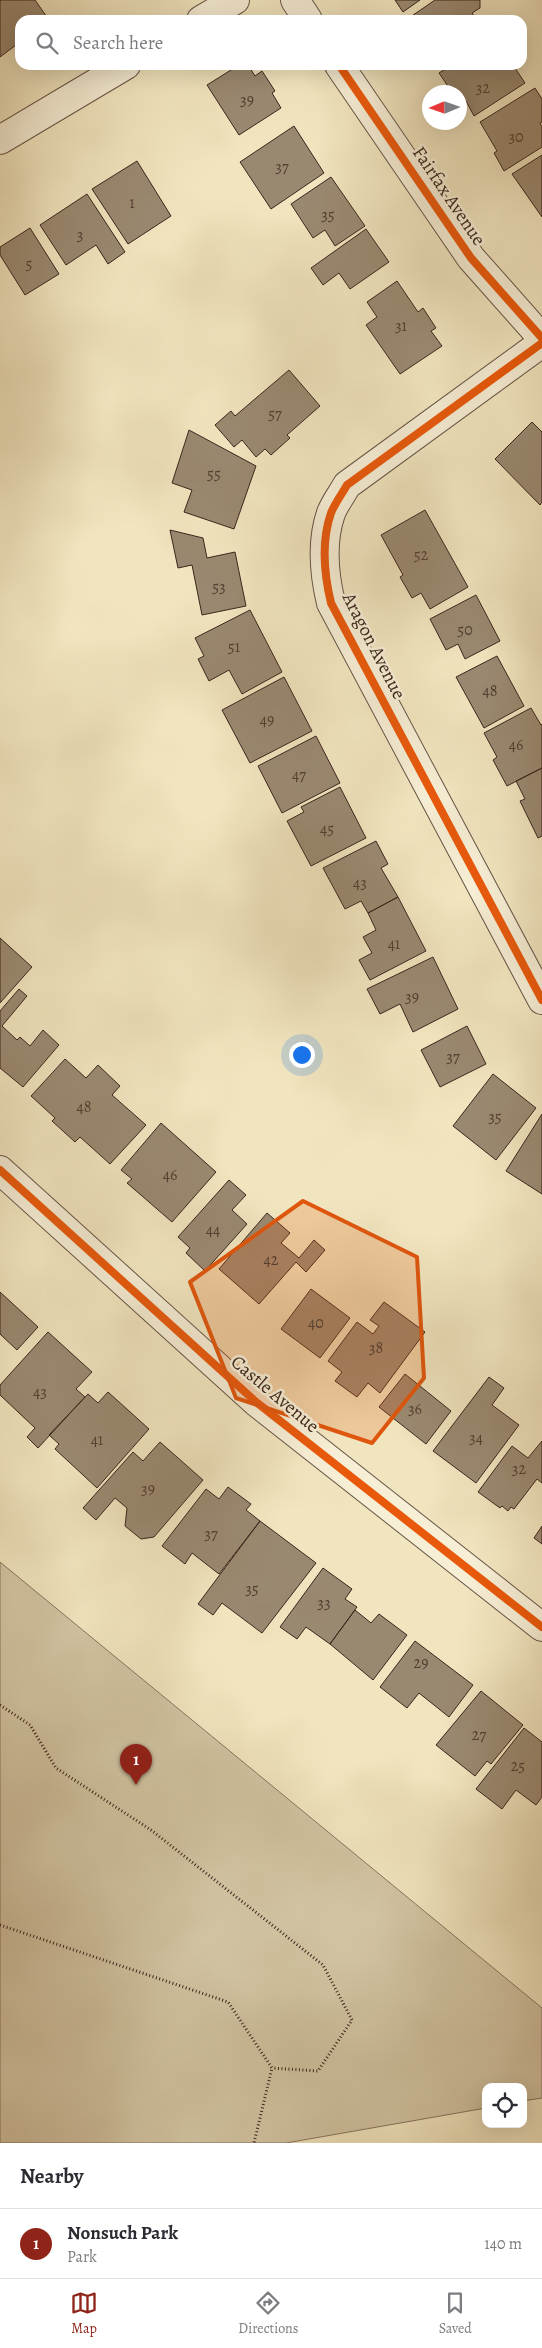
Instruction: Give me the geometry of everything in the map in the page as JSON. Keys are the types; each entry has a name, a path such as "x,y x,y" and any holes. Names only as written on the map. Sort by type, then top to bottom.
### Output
{"street":[{"path":"210,15 235,0"},
{"path":"295,0 305,15"},
{"path":"0,140 118,70"},
{"name":"Fairfax Avenue","path":"342,70 471,258 542,338"},
{"name":"Aragon Avenue","path":"542,343 347,485 331,512 326,543 324,577 332,603 542,1000"},
{"name":"Castle Avenue","path":"0,1170 256,1402 542,1627"}],"path":[{"path":"0,1705 30,1725 56,1768 151,1830 322,1965 352,2020 318,2071 272,2068"},
{"path":"0,1925 228,2002 272,2068 254,2143"}],"highlighted area":[{"path":"303,1201 417,1257 424,1378 372,1443 236,1398 190,1282"}],"shaded area":[{"path":"0,1562 542,2008 542,2098 527,2100 527,2083 482,2083 482,2109 286,2143 0,2143"}],"building":[{"path":"0,0 35,0 46,15 15,15 15,46 0,57"},
{"path":"395,0 420,0 403,12"},
{"path":"435,0 480,0 480,8 472,13 473,15 413,15"},
{"path":"231,70 251,70 255,76 262,71 275,91 272,93 281,108 239,135 207,85"},
{"path":"444,70 516,70 525,83 474,116 467,103 467,85 447,85 439,73"},
{"path":"535,88 542,99 542,122 540,123 542,127 542,147 504,171 494,153 497,151 480,122"},
{"path":"294,126 324,173 271,209 240,162"},
{"path":"542,155 542,217 512,174"},
{"path":"137,161 171,216 128,244 92,189"},
{"path":"331,177 365,226 335,246 325,230 313,238 291,204"},
{"path":"87,194 125,252 108,264 96,245 66,265 40,225"},
{"path":"30,228 59,274 25,295 0,255 0,247"},
{"path":"366,229 389,262 350,289 339,273 323,285 311,268"},
{"path":"397,281 418,312 423,308 436,328 431,331 442,346 400,374 366,325 377,317 367,302"},
{"path":"289,370 320,406 287,435 290,438 271,455 265,449 256,457 242,440 234,447 215,425 231,411 235,416"},
{"path":"532,422 542,432 542,502 540,505 495,459"},
{"path":"189,430 256,466 234,529 184,512 192,490 172,483"},
{"path":"425,510 468,587 430,609 421,593 412,598 400,577 403,575 381,535"},
{"path":"170,530 203,538 207,558 235,552 246,606 202,615 192,565 178,568"},
{"path":"476,595 500,641 465,659 458,644 446,650 430,619"},
{"path":"250,610 282,672 242,694 229,670 209,681 198,659 204,656 195,638"},
{"path":"497,656 524,706 484,728 456,677"},
{"path":"284,677 312,731 250,763 222,710"},
{"path":"531,708 542,724 542,768 507,786 493,760 497,757 484,733"},
{"path":"316,736 340,783 282,813 258,766"},
{"path":"542,768 542,836 538,838 520,801 525,799 516,781"},
{"path":"340,787 366,838 311,866 287,821 304,812 301,807"},
{"path":"376,841 388,864 381,868 398,897 368,913 361,901 345,909 323,868"},
{"path":"398,897 426,951 370,980 359,960 372,953 363,937 376,930 368,913"},
{"path":"0,938 32,967 0,1003"},
{"path":"433,957 458,1009 413,1032 400,1004 380,1014 367,989"},
{"path":"19,989 27,996 2,1026 17,1040 20,1037 30,1046 43,1030 59,1045 23,1087 0,1068 0,1011"},
{"path":"467,1026 486,1064 440,1087 421,1050"},
{"path":"65,1059 86,1078 98,1065 120,1086 112,1095 146,1125 110,1164 80,1137 75,1142 52,1121 55,1118 31,1096"},
{"path":"493,1074 536,1108 496,1160 453,1126"},
{"path":"542,1114 542,1194 506,1171"},
{"path":"161,1123 216,1172 172,1222 127,1183 132,1179 121,1170"},
{"path":"229,1180 246,1195 232,1210 247,1224 205,1271 186,1253 190,1248 178,1237"},
{"path":"267,1213 290,1233 281,1243 299,1258 314,1240 325,1250 306,1272 296,1262 259,1304 219,1269"},
{"path":"311,1289 350,1318 320,1358 281,1329"},
{"path":"0,1292 38,1327 17,1350 0,1334"},
{"path":"384,1302 425,1332 380,1393 368,1383 357,1397 335,1381 342,1372 328,1361 357,1322 373,1334 379,1326 370,1320"},
{"path":"48,1332 92,1372 76,1389 85,1397 38,1448 27,1437 35,1428 0,1395 0,1385"},
{"path":"405,1374 451,1411 426,1444 379,1407"},
{"path":"489,1377 504,1388 492,1405 519,1425 476,1483 433,1451"},
{"path":"108,1392 149,1429 97,1488 55,1449 59,1444 49,1435 88,1394 98,1403"},
{"path":"542,1441 542,1483 537,1479 514,1509 511,1507 508,1511 502,1506 500,1508 478,1492 512,1446 528,1458"},
{"path":"160,1442 203,1480 154,1537 141,1539 125,1526 127,1508 115,1498 96,1520 83,1508 133,1452 143,1461"},
{"path":"228,1487 251,1504 246,1510 260,1521 219,1574 192,1553 185,1564 162,1546 206,1489 219,1499"},
{"path":"260,1521 316,1563 262,1633 222,1603 213,1615 198,1604"},
{"path":"542,1526 542,1544 534,1538"},
{"path":"323,1568 352,1589 345,1599 357,1607 330,1644 306,1627 297,1639 280,1627"},
{"path":"355,1610 371,1623 379,1614 407,1635 373,1680 330,1644"},
{"path":"415,1641 473,1685 449,1717 419,1693 407,1708 380,1687"},
{"path":"481,1691 523,1725 491,1764 487,1761 475,1776 436,1745"},
{"path":"524,1728 542,1742 542,1797 536,1805 516,1790 502,1809 476,1789"}],"cycle path":[{"path":"342,70 471,258 542,338"},
{"path":"542,343 347,485 331,513 325,547 327,581 331,603 542,1000"},
{"path":"0,1170 256,1402 542,1627"}],"place":[{"name":"Nonsuch Park","path":"136,1785"}]}
